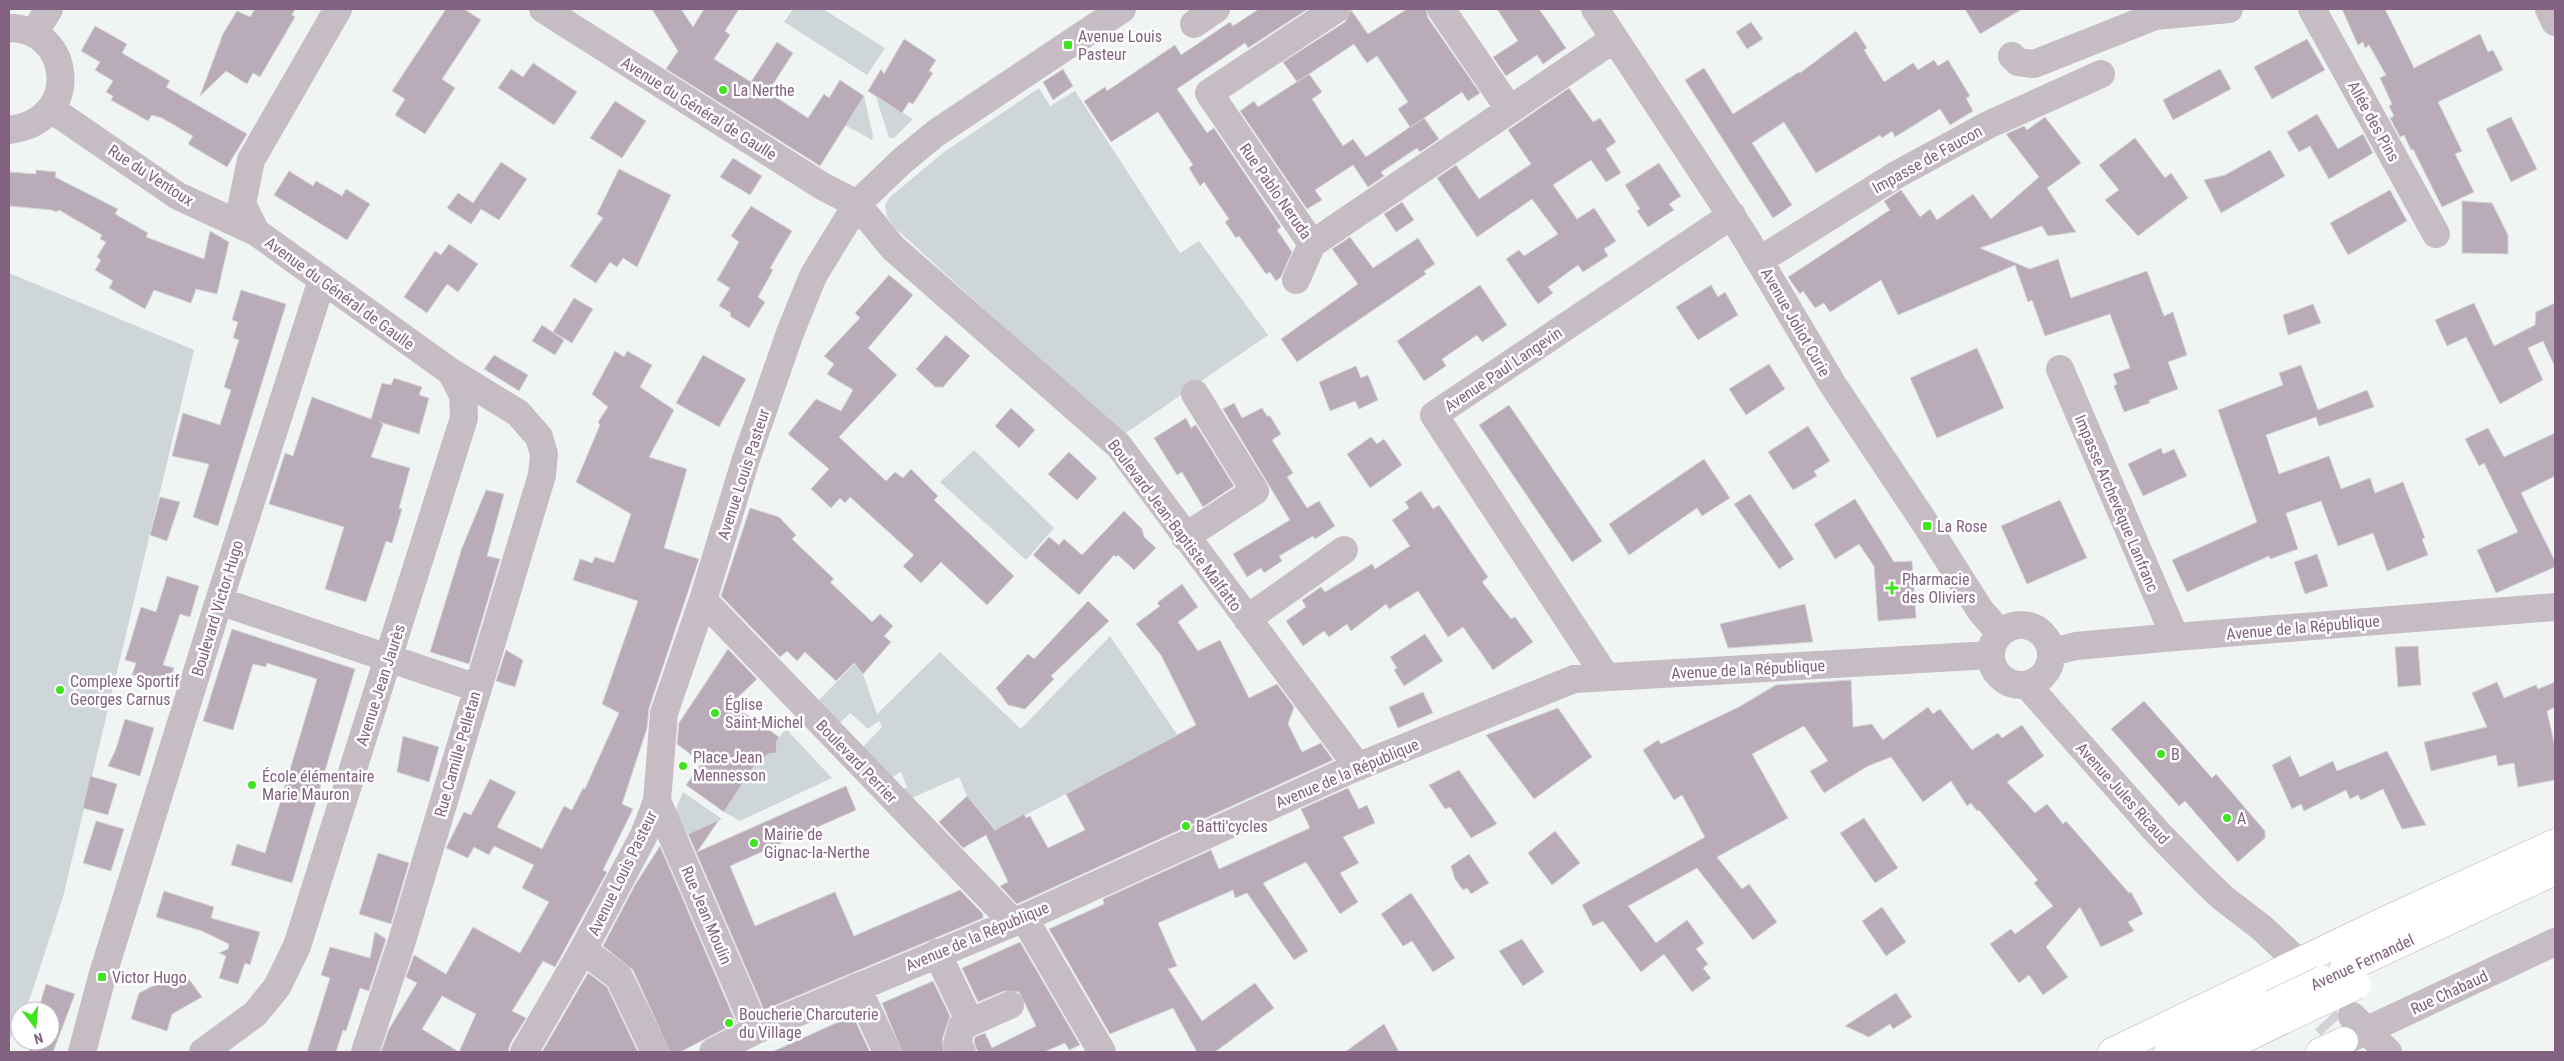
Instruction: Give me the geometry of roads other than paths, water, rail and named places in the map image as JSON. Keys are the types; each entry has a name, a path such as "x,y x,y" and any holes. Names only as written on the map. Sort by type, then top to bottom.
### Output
{"main road":[{"path":"2112,1052 2295,972 2384,921 2555,843"},
{"name":"Avenue Fernandel","path":"2168,1052 2279,1011 2350,977 2555,871"},
{"name":"Avenue Fernandel","path":"2350,977 2555,892"},
{"name":"Avenue Fernandel","path":"2217,1052 2279,1011"}],"street":[{"path":"9,130 24,128 38,122 51,109 58,94 61,77 57,59 48,44 21,31 49,9"},
{"name":"Avenue du Général de Gaulle","path":"338,9 251,160 242,204 256,232 451,372 518,413 539,437 544,454"},
{"name":"Avenue du Général de Gaulle","path":"543,9 822,186 857,204"},
{"name":"Avenue Louis Pasteur","path":"524,1052 583,950 644,835 657,801 664,714 703,600 745,462 790,332 813,276 857,204 881,180 936,133 1122,9"},
{"name":"Rue Pablo Neruda","path":"1336,9 1209,93 1312,244 1614,39"},
{"path":"1441,9 1510,110"},
{"path":"2012,56 2018,62 2034,64 2155,16 2229,9"},
{"name":"Allée des Pins","path":"2312,9 2436,234"},
{"path":"2549,9 2555,22"},
{"name":"Avenue Joliot Curie","path":"1599,10 1614,39 1732,215 1833,385 1927,526 1980,610 1996,644"},
{"name":"Impasse de Faucon","path":"1760,260 1896,175 1988,125 2102,74"},
{"name":"Rue du Ventoux","path":"51,109 178,196 256,232"},
{"name":"Boulevard Jean-Baptiste Malfatto","path":"857,204 893,248 1119,446 1358,767"},
{"name":"Avenue Paul Langevin","path":"1606,677 1434,415 1732,215"},
{"path":"1296,280 1312,244"},
{"name":"Boulevard Victor Hugo","path":"82,1052 102,977 219,601 322,280"},
{"name":"Impasse Archevêque Lanfranc","path":"2060,369 2175,637"},
{"name":"Avenue Jean Jaurès","path":"203,1052 255,1014 277,987 297,946 464,418 463,395 451,372"},
{"path":"1185,537 1255,491 1195,394"},
{"name":"Rue Camille Pelletan","path":"365,1052 401,944 542,474 544,454"},
{"path":"1247,619 1344,550"},
{"name":"Boulevard Perrier","path":"703,600 1018,919 1102,1052"},
{"path":"219,601 477,688"},
{"name":"Avenue de la République","path":"2052,652 2076,646 2175,637 2555,607"},
{"path":"2015,626 2032,626 2042,632 2049,641 2052,652 2051,663 2046,673 2038,680 2027,684 2006,682 1993,665 1996,644 2015,626"},
{"name":"Avenue de la République","path":"713,1052 756,1030 1018,919 1358,767 1574,679 1996,644"},
{"name":"Avenue Jules Ricaud","path":"2027,684 2157,832 2223,898 2262,928 2295,972"},
{"name":"Rue Jean Moulin","path":"657,801 756,1030"},
{"name":"Rue Chabaud","path":"2345,1036 2555,942"},
{"path":"583,950 619,978 655,1052"},
{"path":"937,953 970,1022"},
{"path":"857,987 887,1052"},
{"path":"962,1052 957,1044 962,1026 1010,1005"},
{"path":"2345,1036 2388,1052"}],"tunnel":[{"path":"2297,989 2331,1026"}],"place":[{"name":"Avenue Louis Pasteur","path":"1068,45"},
{"name":"La Nerthe","path":"723,90"},
{"name":"La Rose","path":"1927,526"},
{"name":"Pharmacie des Oliviers","path":"1892,588"},
{"name":"Complexe Sportif Georges Carnus","path":"60,690"},
{"name":"Église Saint-Michel","path":"715,713"},
{"name":"B","path":"2161,754"},
{"name":"Place Jean Mennesson","path":"683,766"},
{"name":"École élémentaire Marie Mauron","path":"252,785"},
{"name":"A","path":"2227,818"},
{"name":"Batti'cycles","path":"1186,826"},
{"name":"Mairie de Gignac-la-Nerthe","path":"754,843"},
{"name":"Victor Hugo","path":"102,977"},
{"name":"Boucherie Charcuterie du Village","path":"729,1023"}]}
